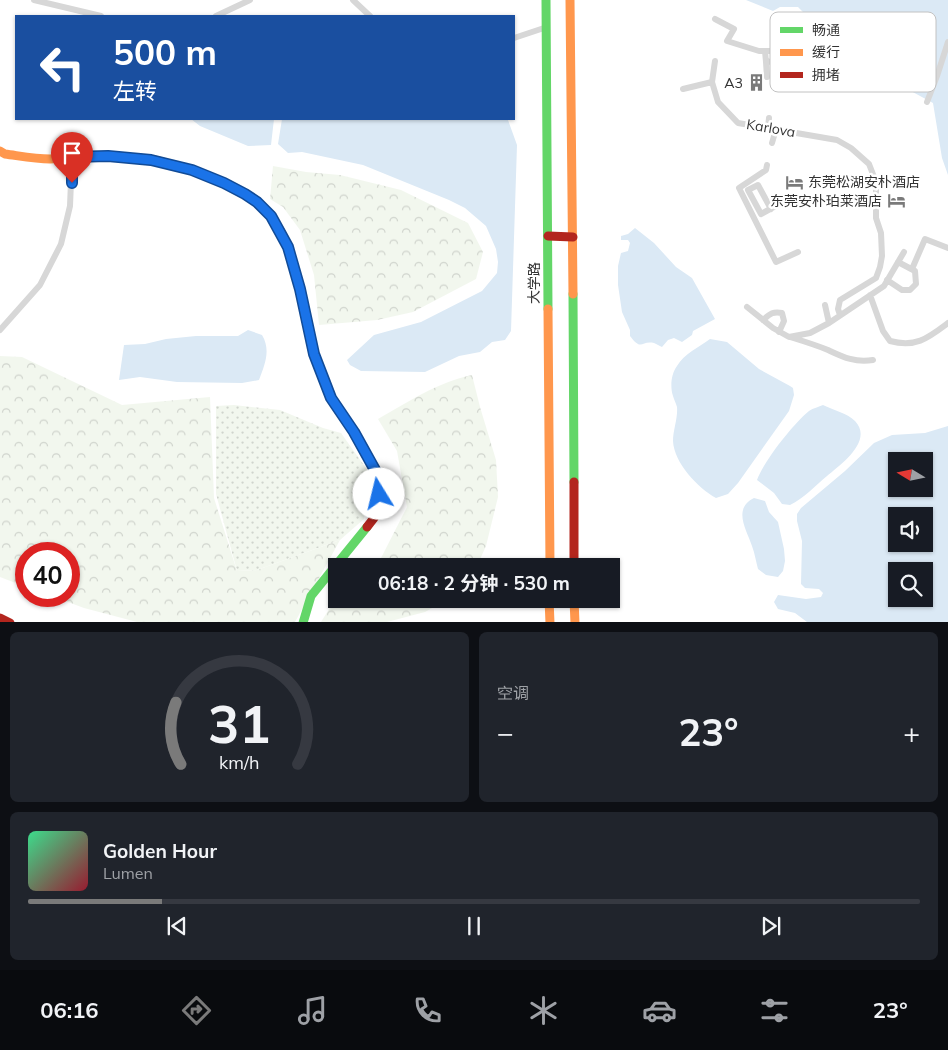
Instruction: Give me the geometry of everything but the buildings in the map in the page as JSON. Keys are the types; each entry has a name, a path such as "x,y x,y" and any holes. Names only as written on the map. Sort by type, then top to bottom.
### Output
{"main road":[{"name":"大学路","path":"546,0 550,558"},
{"path":"570,0 574,558"},
{"path":"0,151 5,154 48,158 108,156 151,160 192,170 224,183 257,202 271,216 288,247 300,289 314,354 331,398 354,432 375,470 379,494 374,518 354,546 311,596 303,622"},
{"path":"548,236 573,236"},
{"path":"549,608 550,622"},
{"path":"574,608 575,622"},
{"path":"0,618 10,622"}],"street":[{"path":"34,0 97,15"},
{"path":"218,15 250,0"},
{"path":"353,0 369,15"},
{"path":"715,19 734,29 727,41 759,51 770,51"},
{"path":"515,38 547,27"},
{"path":"936,79 948,42"},
{"path":"764,51 767,77"},
{"path":"683,89 712,82 715,61"},
{"path":"766,62 770,62"},
{"name":"Karlova","path":"712,82 718,102 738,123 837,140 851,148 869,164 876,182 876,218 881,233 882,256 876,278 840,300 838,309 840,316"},
{"path":"927,102 931,92"},
{"path":"768,128 769,118"},
{"path":"772,143 776,129"},
{"path":"0,330 40,285 61,244 70,206 72,157"},
{"path":"767,165 766,170 753,181 739,188 776,262 798,252"},
{"path":"753,181 748,190 761,214 781,203"},
{"path":"753,181 758,185 771,209"},
{"path":"912,269 926,239 948,248"},
{"path":"789,337 810,333 840,316 884,286 904,252"},
{"path":"887,280 902,290 910,290 916,284 915,271 898,262"},
{"path":"870,295 883,331 890,341 904,345 919,342 948,323"},
{"path":"825,305 829,322"},
{"path":"747,307 779,332 789,337 828,350 847,359 865,362 873,360"},
{"path":"763,320 770,313 782,314 784,321 779,332"}],"green space":[{"path":"273,166 306,172 340,175 401,190 468,223 483,252 476,279 413,312 377,320 319,325 314,275 300,230 283,207 270,199"},
{"path":"0,356 22,357 122,405 210,397 214,498 237,571 257,570 340,540 330,558 328,558 328,562 295,622 137,622 84,608 80,606 80,542 15,542 15,583 0,577"},
{"path":"472,375 496,460 498,497 486,546 481,558 381,558 407,507 397,451 378,419 412,399 459,378"},
{"path":"234,405 280,410 323,428 341,433 368,471 364,519 340,540 257,570 237,571 216,494 216,406"},
{"path":"330,608 432,608 425,612 387,622 321,622"}],"shaded area":[{"path":"746,0 948,0 948,175 942,158 933,103 913,92 936,92 936,12 803,12 798,7 780,7 773,11"},
{"path":"192,120 274,120 271,145 248,146 200,126"},
{"path":"282,120 508,120 517,145 511,331 505,340 492,342 480,352 459,356 425,372 361,371 350,365 347,360 374,335 421,322 482,291 497,273 496,249 486,226 465,208 449,200 363,165 302,152 288,153 278,144"},
{"path":"635,228 654,243 676,267 692,278 715,319 693,331 692,335 682,342 674,338 668,340 662,347 650,342 639,344 630,336 630,330 622,312 618,285 618,266 621,253 628,251 630,243 628,240 621,240 621,236 628,234"},
{"path":"248,330 262,335 265,341 267,352 259,380 242,383 177,382 140,377 119,380 124,345 145,344 166,339 196,336 238,336"},
{"path":"710,339 727,342 759,369 793,388 794,395 789,411 738,483 728,494 716,498 702,488 688,474 678,458 673,441 677,407 672,389 673,373 684,358"},
{"path":"823,405 855,421 860,429 858,444 847,459 805,495 790,505 782,504 774,493 757,480 772,453 795,425 809,411"},
{"path":"948,426 948,622 807,622 795,613 778,609 774,602 778,595 806,599 821,597 823,593 819,589 805,588 801,584 802,541 797,514 801,508 845,471 874,443 892,435 925,433"},
{"path":"754,498 765,501 769,512 778,522 785,561 783,571 778,577 766,575 758,569 745,527 742,514 747,503"}],"traffic: fast":[{"path":"546,0 548,309"},
{"path":"573,294 574,482"},
{"path":"303,622 311,596 367,527"}],"traffic: slow":[{"path":"570,0 573,294"},
{"path":"0,151 5,154 44,159 112,157 149,159 200,174 233,188 262,207 283,235 290,253"},
{"path":"548,309 550,558"},
{"path":"549,608 550,622"},
{"path":"574,608 575,622"}],"traffic: jam":[{"path":"548,236 573,237"},
{"path":"290,253 314,354 331,398 354,432 375,470 379,494 374,518 367,527"},
{"path":"574,482 574,558"},
{"path":"0,618 8,622"}],"place":[{"name":"A3","path":"757,83"},
{"name":"东莞松湖安朴酒店","path":"794,182"},
{"name":"东莞安朴珀莱酒店","path":"896,201"}],"route":[{"path":"72,183 72,157 108,156 151,160 192,170 224,183 257,202 271,216 288,247 300,289 314,354 331,398 354,432 375,470 379,494"}]}
